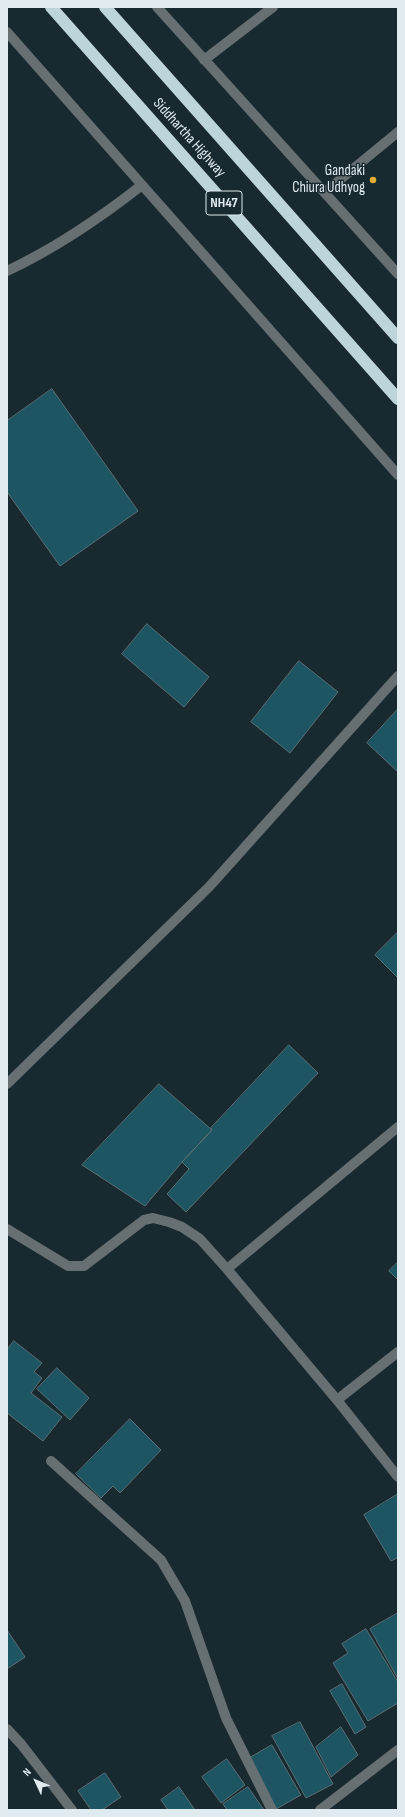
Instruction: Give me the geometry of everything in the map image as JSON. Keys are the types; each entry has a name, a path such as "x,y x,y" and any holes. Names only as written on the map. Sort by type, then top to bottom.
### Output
{"highway":[{"name":"Siddhartha Highway","path":"51,7 398,399"},
{"name":"Siddhartha Highway","path":"105,7 398,338"}],"street":[{"path":"157,7 398,274"},
{"path":"204,60 273,7"},
{"path":"7,32 398,475"},
{"path":"325,192 398,132"},
{"path":"7,271 27,262 100,218 142,185"},
{"path":"7,1084 209,887 398,676"},
{"path":"227,1268 398,1127"},
{"path":"7,1229 68,1266 84,1266 100,1256 127,1232 144,1220 154,1218 182,1227 200,1240 227,1268 397,1473"},
{"path":"337,1400 398,1352"},
{"path":"51,1461 161,1560 185,1601 226,1718 272,1810"},
{"path":"7,1729 21,1744 72,1810"},
{"path":"320,1810 398,1750"}],"building":[{"path":"52,389 138,511 60,566 7,492 7,421"},
{"path":"147,624 209,677 184,707 122,654"},
{"path":"299,661 338,692 290,753 251,722"},
{"path":"398,709 398,772 367,743"},
{"path":"398,932 398,978 375,955"},
{"path":"289,1045 318,1073 186,1212 167,1194 189,1169 182,1162 212,1130 211,1128"},
{"path":"159,1084 212,1130 182,1162 145,1206 82,1165"},
{"path":"398,1262 398,1280 389,1271"},
{"path":"14,1341 42,1363 34,1372 42,1378 31,1393 62,1417 43,1441 7,1413 7,1350"},
{"path":"57,1368 89,1398 70,1420 37,1389"},
{"path":"130,1419 161,1450 120,1493 113,1486 101,1498 76,1474"},
{"path":"398,1494 398,1560 397,1558 391,1561 364,1515"},
{"path":"398,1613 398,1679 370,1629"},
{"path":"366,1629 398,1682 398,1703 368,1721 333,1663 348,1653 342,1644"},
{"path":"7,1630 25,1657 7,1669"},
{"path":"342,1684 366,1727 355,1734 330,1691"},
{"path":"300,1722 333,1784 306,1798 272,1736"},
{"path":"341,1727 358,1755 331,1777 316,1747"},
{"path":"272,1745 301,1795 276,1809 248,1759"},
{"path":"227,1759 245,1785 221,1803 202,1777"},
{"path":"105,1773 121,1797 102,1810 91,1810 78,1791"},
{"path":"179,1787 195,1810 168,1810 161,1800"},
{"path":"248,1787 264,1810 227,1810 223,1804"}],"place":[{"name":"Gandaki Chiura Udhyog","path":"373,180"}]}
